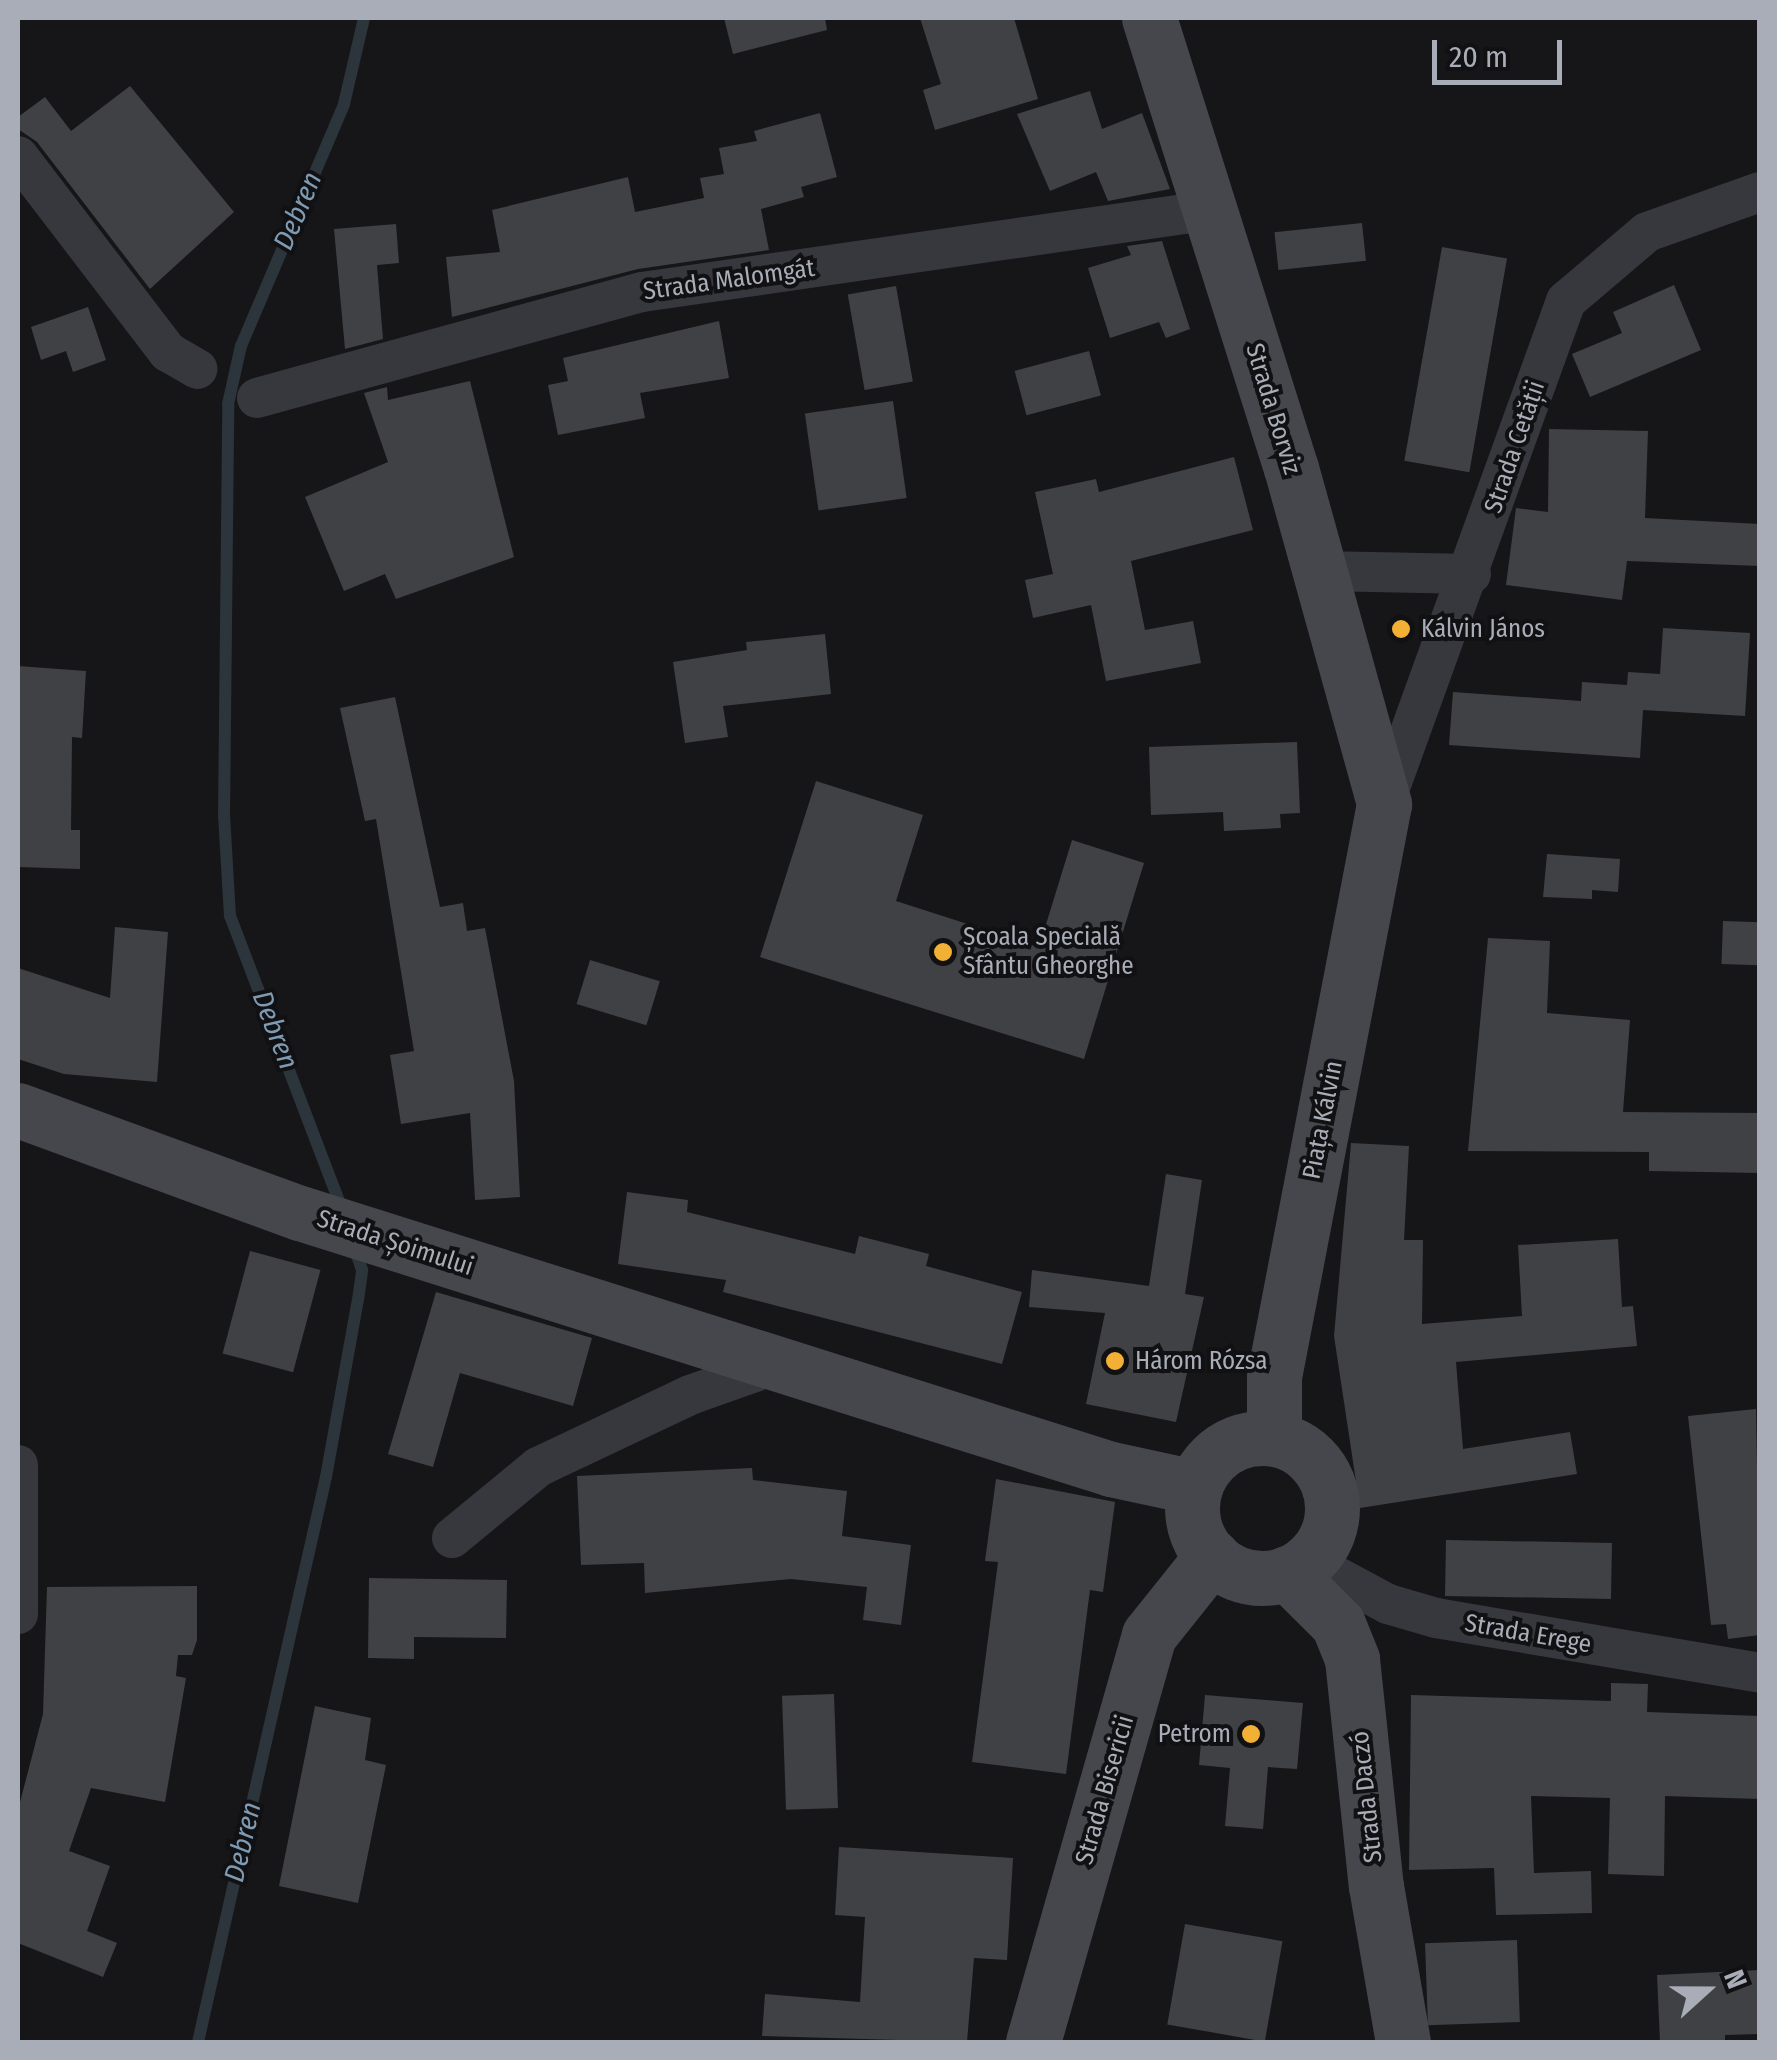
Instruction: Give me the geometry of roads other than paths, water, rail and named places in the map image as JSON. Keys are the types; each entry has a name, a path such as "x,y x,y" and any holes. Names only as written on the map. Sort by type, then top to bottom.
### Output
{"main road":[{"name":"Strada Borviz","path":"1149,18 1322,571 1384,804"},
{"name":"Piața Kálvin","path":"1274,1438 1274,1377 1384,804"},
{"name":"Strada Șoimului","path":"18,1110 300,1213 415,1250 1111,1469 1194,1488"},
{"path":"1274,1438 1313,1459 1329,1489 1330,1522 1298,1567 1251,1577 1212,1556 1194,1524 1194,1488 1225,1448 1274,1438"},
{"name":"Strada Bisericii","path":"1033,2042 1149,1635 1212,1556"},
{"name":"Strada Daczó","path":"1298,1567 1338,1624 1352,1659 1376,1886 1403,2042"}],"street":[{"path":"18,156 168,352 197,370"},
{"name":"Strada Cetății","path":"1384,804 1472,574 1566,301 1647,232 1760,192"},
{"name":"Strada Malomgát","path":"257,398 642,292 1212,210"},
{"path":"1322,571 1472,574"},
{"path":"452,1538 538,1467 690,1395 777,1364"},
{"path":"18,1466 18,1614"},
{"name":"Strada Erege","path":"1298,1567 1388,1604 1436,1618 1760,1673"}],"waterway":[{"name":"Debren","path":"342,1209 230,916 224,816 228,404 241,346 344,104 364,18"},
{"name":"Debren","path":"198,2042 326,1477 362,1270 354,1247"}],"place":[{"name":"Kálvin János","path":"1401,629"},
{"name":"Școala Specială Sfântu Gheorghe","path":"943,952"},
{"name":"Három Rózsa","path":"1115,1361"},
{"name":"Petrom","path":"1251,1734"}]}
